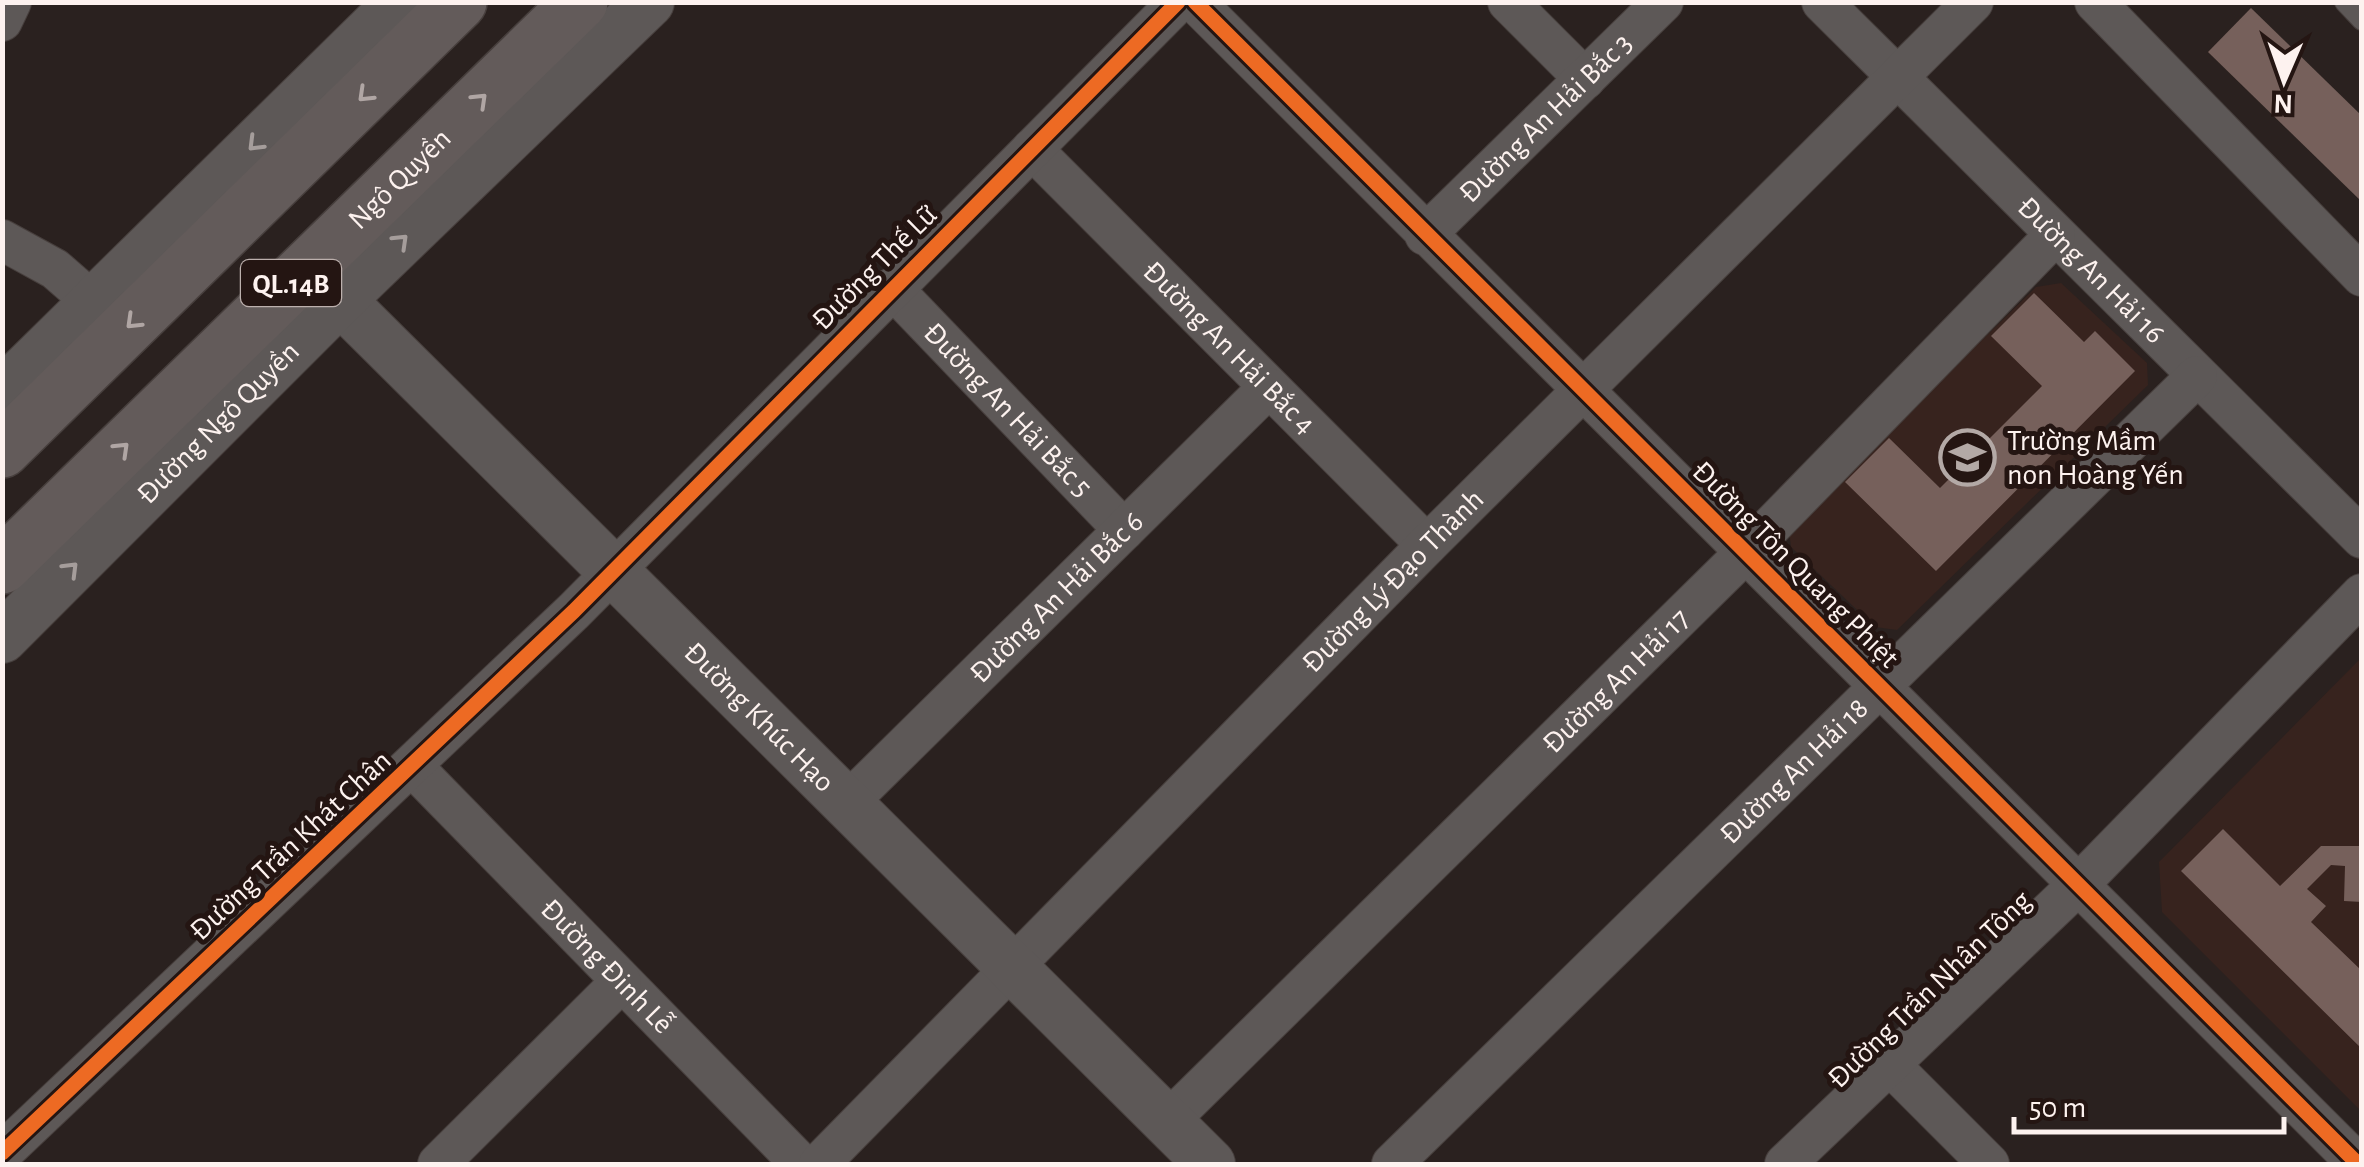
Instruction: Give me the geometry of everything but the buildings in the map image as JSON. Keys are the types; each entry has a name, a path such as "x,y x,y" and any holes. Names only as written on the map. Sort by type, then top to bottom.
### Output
{"highway":[{"name":"QL.14B","path":"2,450 460,2"},
{"name":"Ngô Quyền","path":"2,566 324,283 580,2"}],"street":[{"path":"2,21 11,2"},
{"path":"2,393 400,2"},
{"name":"Đường Ngô Quyền","path":"2,638 324,283 649,2"},
{"name":"Đường Thế Lữ","path":"612,574 1178,2"},
{"name":"Đường Tôn Quang Phiệt","path":"1195,2 2358,1164"},
{"path":"1508,2 1585,79"},
{"name":"Đường An Hải Bắc 3","path":"1426,235 1662,2"},
{"name":"Đường An Hải 16","path":"1822,2 1893,77 2362,538"},
{"name":"Đường Lý Đạo Thành","path":"820,1164 1427,545 1584,392 1893,77 1973,2"},
{"path":"2095,2 2362,276"},
{"name":"Đường An Hải Bắc 4","path":"1032,149 1427,545"},
{"name":"Đường An Hải 17","path":"1168,1121 1746,552 2055,236"},
{"path":"2,240 55,269 94,304"},
{"name":"Đường Khúc Hạo","path":"324,283 612,574 1210,1164"},
{"name":"Đường An Hải Bắc 5","path":"892,288 1124,530"},
{"name":"Đường An Hải 18","path":"1392,1164 1882,689 2197,376"},
{"name":"Đường An Hải Bắc 6","path":"846,804 1268,388"},
{"name":"Đường Trần Khát Chân","path":"2,1153 612,574"},
{"name":"Đường Trần Nhân Tông","path":"1785,1164 2080,883 2362,594"},
{"name":"Đường Đinh Lễ","path":"413,767 801,1164"},
{"path":"438,1164 621,982"},
{"path":"1890,1064 1989,1164"}],"lane":[{"path":"2345,2 2362,20"}],"shaded area":[{"name":"Trường Mầm non Hoàng Yến","path":"2061,283 2147,363 2148,385 1897,630 1875,627 1791,547 1789,530 2036,287"},
{"path":"2361,658 2361,1111 2162,912 2159,862"}],"cycle path":[{"path":"2,1153 574,611 1178,2"},
{"path":"1195,2 2358,1164"}],"place":[{"name":"Trường Mầm non Hoàng Yến","path":"1968,457"}]}
